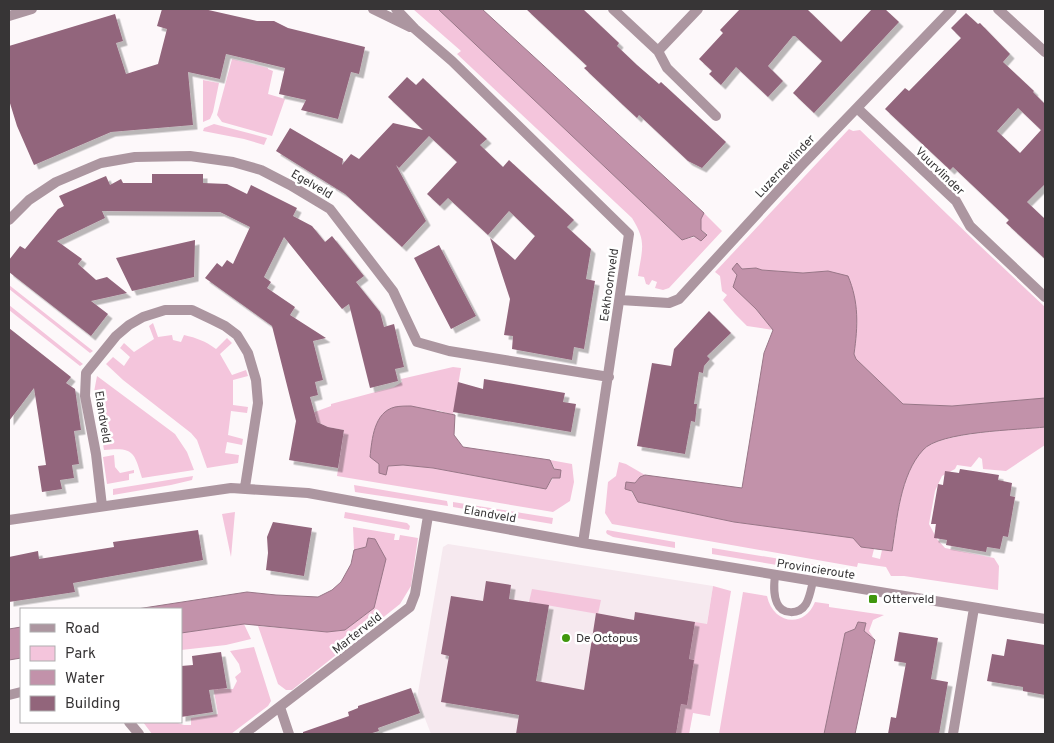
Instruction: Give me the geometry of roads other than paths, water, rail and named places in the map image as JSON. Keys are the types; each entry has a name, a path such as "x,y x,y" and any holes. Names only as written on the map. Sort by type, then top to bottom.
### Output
{"street":[{"path":"9,16 32,9"},
{"name":"Eekhoornveld","path":"373,9 415,29"},
{"name":"Eekhoornveld","path":"396,9 629,234 583,543"},
{"path":"613,9 658,51 667,68 716,116"},
{"path":"658,51 698,9"},
{"name":"Luzernevlinder","path":"620,300 669,303 679,298 800,167 952,9"},
{"path":"998,9 1045,52"},
{"name":"Vuurvlinder","path":"857,108 956,201 970,226 1045,297"},
{"name":"Egelveld","path":"9,220 29,200 56,182 101,163 135,157 190,156 232,162 261,170 330,209 394,291 417,342 449,350 609,377"},
{"name":"Elandveld","path":"102,506 96,454 85,396 86,373 116,336 129,325 143,317 165,310 192,310 225,326 237,335 248,353 256,380 258,403 246,488"},
{"name":"Elandveld","path":"9,520 223,489 246,488 308,493 583,543"},
{"name":"Marterveld","path":"244,734 410,607 415,594 428,516"},
{"name":"Provincieroute","path":"583,543 974,608 1045,618"},
{"path":"953,734 974,608"},
{"path":"280,707 289,734"},
{"path":"130,723 139,734"}],"lane":[{"path":"775,575 774,589 776,602 779,607 790,612 799,611 806,604 813,581"}],"water":[{"path":"438,9 482,9 704,213 701,219 701,230 707,235 701,241 694,236 682,240"},
{"path":"737,263 742,269 756,268 803,273 828,271 848,276 856,305 857,324 854,354 856,359 903,404 952,406 1045,398 1045,427 962,435 932,444 923,450 915,460 904,485 892,551 861,547 853,538 734,522 638,502 632,491 625,489 626,482 635,483 640,477 645,475 742,488 764,353 773,330 756,309 733,287 737,275 732,269"},
{"path":"411,406 455,415 454,435 463,447 550,460 554,469 561,470 560,478 552,478 546,489 433,468 403,465 388,466 386,475 379,473 379,464 370,457 373,435 378,420 388,410"},
{"path":"368,538 375,539 386,559 374,608 345,630 327,632 244,624 182,633 182,608 143,608 247,592 318,597 332,590 341,582 351,564 354,550 366,547"},
{"path":"858,622 866,623 864,631 875,640 855,734 824,734 845,633 855,629"},
{"path":"20,627 20,658 9,660 9,629"}],"place":[{"name":"Otterveld","path":"873,599"},
{"name":"De Octopus","path":"566,638"}]}
